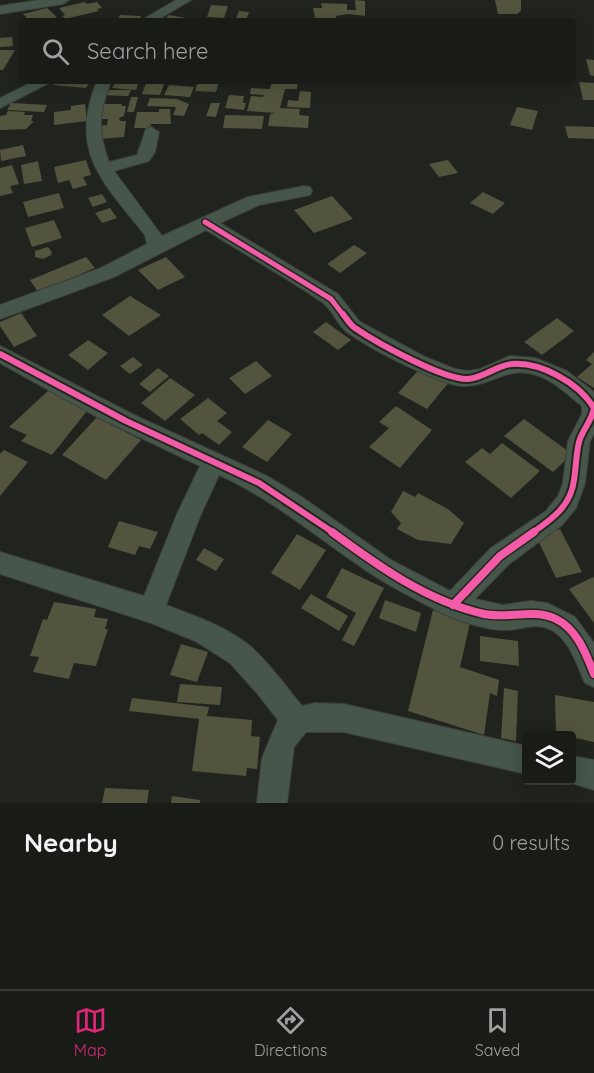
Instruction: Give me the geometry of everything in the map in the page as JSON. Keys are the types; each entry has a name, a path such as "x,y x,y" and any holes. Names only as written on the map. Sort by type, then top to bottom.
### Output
{"street":[{"path":"10,6 63,0"},
{"path":"152,18 185,0"},
{"path":"0,104 40,84"},
{"path":"103,84 95,104 93,142 103,169 153,234 156,246"},
{"path":"103,169 143,158 147,152 151,132"},
{"path":"0,312 142,257 156,246 254,201 304,191"},
{"path":"205,222 331,299 353,327 418,362 453,377 468,379 484,376 510,364 535,366 560,377 589,400 594,408 593,415 579,441 574,483 568,501 554,518 500,556 453,604"},
{"path":"0,354 88,402 269,489 376,563 453,604 481,614 505,617 535,614 552,617 568,627 585,647 594,674"},
{"path":"151,611 189,514 213,463"},
{"path":"0,563 151,611 204,632 239,654 266,682 297,722"},
{"path":"272,803 282,740 297,722 319,716 344,718 522,759"},
{"path":"576,771 594,775"}],"building":[{"path":"355,0 365,1 365,16 348,14 336,16 336,18 315,18 313,8 322,8 321,3 347,4 347,10 356,10"},
{"path":"495,0 521,0 521,11 517,14 498,14"},
{"path":"85,2 87,4 97,2 102,8 97,9 99,11 64,18 62,16 65,15 59,8"},
{"path":"211,5 228,6 224,18 207,17"},
{"path":"47,8 57,17 27,18 23,14"},
{"path":"239,11 249,12 247,18 236,18"},
{"path":"120,15 141,16 140,18 118,18"},
{"path":"169,15 186,18 166,18"},
{"path":"12,37 13,46 0,47 0,38"},
{"path":"0,50 15,50 3,70 0,70"},
{"path":"586,59 594,60 594,76 590,75"},
{"path":"579,82 594,83 594,100 583,100"},
{"path":"54,84 89,84 86,88"},
{"path":"114,84 138,84 136,90 112,88"},
{"path":"146,84 164,84 160,95 142,94"},
{"path":"197,84 218,84 216,92 195,91"},
{"path":"271,84 298,84 297,89 285,89 280,108 300,109 299,115 309,116 308,128 268,126 270,114 276,113 247,111 251,96 263,97 264,95 250,94 251,88 270,89"},
{"path":"169,85 194,87 190,97 164,95"},
{"path":"103,90 131,90 128,96 101,95"},
{"path":"300,91 311,92 310,108 287,107 288,100 298,101"},
{"path":"229,95 244,96 243,103 246,103 244,110 225,108"},
{"path":"131,97 138,97 134,112 127,112"},
{"path":"150,98 177,99 189,104 184,116 173,115 176,107 147,106"},
{"path":"11,103 47,105 44,112 7,110"},
{"path":"211,103 220,103 216,117 206,116"},
{"path":"85,104 87,121 54,125 54,112 71,110 71,106"},
{"path":"102,104 126,106 124,116 119,118 120,121 126,121 124,137 99,139 98,126 107,125 108,119 99,119"},
{"path":"517,107 538,111 532,130 510,125"},
{"path":"159,109 170,109 171,124 151,124 150,128 134,128 137,112 159,112"},
{"path":"8,111 33,115 31,121 34,121 26,129 0,130 0,116 6,115"},
{"path":"225,115 264,116 262,129 223,128"},
{"path":"565,126 594,127 594,139 568,138"},
{"path":"23,145 26,156 1,161 0,150"},
{"path":"86,160 91,175 83,177 87,185 73,189 69,180 58,183 54,167"},
{"path":"448,160 458,173 439,177 429,164"},
{"path":"38,161 42,181 24,184 21,165"},
{"path":"12,165 19,184 10,186 13,193 0,196 0,168"},
{"path":"483,192 505,203 493,214 470,203"},
{"path":"59,193 64,208 28,217 23,202"},
{"path":"102,194 107,202 93,207 88,198"},
{"path":"332,196 353,219 314,233 294,210"},
{"path":"110,208 117,218 102,223 95,213"},
{"path":"54,220 62,238 32,247 25,228"},
{"path":"354,245 367,253 340,273 327,264"},
{"path":"48,247 52,252 51,255 43,259 35,257 35,251"},
{"path":"86,257 95,268 38,292 30,280"},
{"path":"166,257 185,277 158,290 138,270"},
{"path":"130,296 161,315 129,336 102,315"},
{"path":"21,313 37,336 14,347 0,326 0,322"},
{"path":"557,318 574,331 542,355 524,342"},
{"path":"326,322 351,340 338,350 313,332"},
{"path":"88,340 108,353 88,370 68,355"},
{"path":"594,352 594,388 577,377 592,364 586,360"},
{"path":"133,357 143,365 130,374 120,366"},
{"path":"256,361 272,376 245,394 229,378"},
{"path":"422,366 450,381 427,409 398,393"},
{"path":"158,368 169,376 150,392 139,384"},
{"path":"170,378 195,395 165,421 141,403"},
{"path":"49,390 87,411 52,455 21,441 27,435 9,427"},
{"path":"208,398 227,413 217,421 232,432 219,445 202,433 199,435 180,419"},
{"path":"396,406 432,430 400,468 369,447 389,428 379,422"},
{"path":"97,417 141,440 106,480 62,455"},
{"path":"524,419 572,454 553,472 504,436"},
{"path":"268,420 292,434 267,462 242,447"},
{"path":"502,443 540,471 511,498 465,462 482,448 490,454"},
{"path":"4,450 28,462 0,496 0,454"},
{"path":"403,491 415,497 418,493 448,509 464,523 451,544 418,540 397,529 401,523 391,512"},
{"path":"119,521 158,532 150,549 139,546 135,555 108,547"},
{"path":"560,529 582,572 556,578 535,534"},
{"path":"297,534 326,550 300,590 271,573"},
{"path":"204,548 224,559 216,571 196,560"},
{"path":"342,568 384,588 354,646 342,640 356,613 326,597"},
{"path":"594,578 594,623 569,589"},
{"path":"311,594 348,616 339,631 301,608"},
{"path":"385,600 421,613 416,632 379,618"},
{"path":"54,602 96,609 94,617 108,619 105,629 108,629 96,666 74,663 69,679 33,672 39,657 30,656 43,619 47,620"},
{"path":"433,610 470,623 460,667 499,680 497,696 490,693 484,735 408,711"},
{"path":"480,636 518,641 519,666 480,661"},
{"path":"181,644 208,652 197,682 170,675"},
{"path":"180,684 222,687 220,705 177,702"},
{"path":"504,688 518,691 516,741 501,738"},
{"path":"555,695 594,702 594,742 576,738 576,731 556,731"},
{"path":"132,698 209,707 207,716 252,720 251,736 260,737 257,769 247,768 246,776 192,771 199,719 129,711"},
{"path":"105,788 149,790 147,803 102,803"},
{"path":"172,796 200,800 200,803 171,803"}],"cycle path":[{"path":"205,222 331,299 353,327 418,362 453,377 468,379 484,376 510,364 535,366 560,377 589,400 594,408 593,415 579,441 574,483 568,501 554,518 500,556 453,605"},
{"path":"0,354 126,421 259,483 383,568 430,595 491,616 535,614 547,615 557,620 574,634 594,674"}]}
